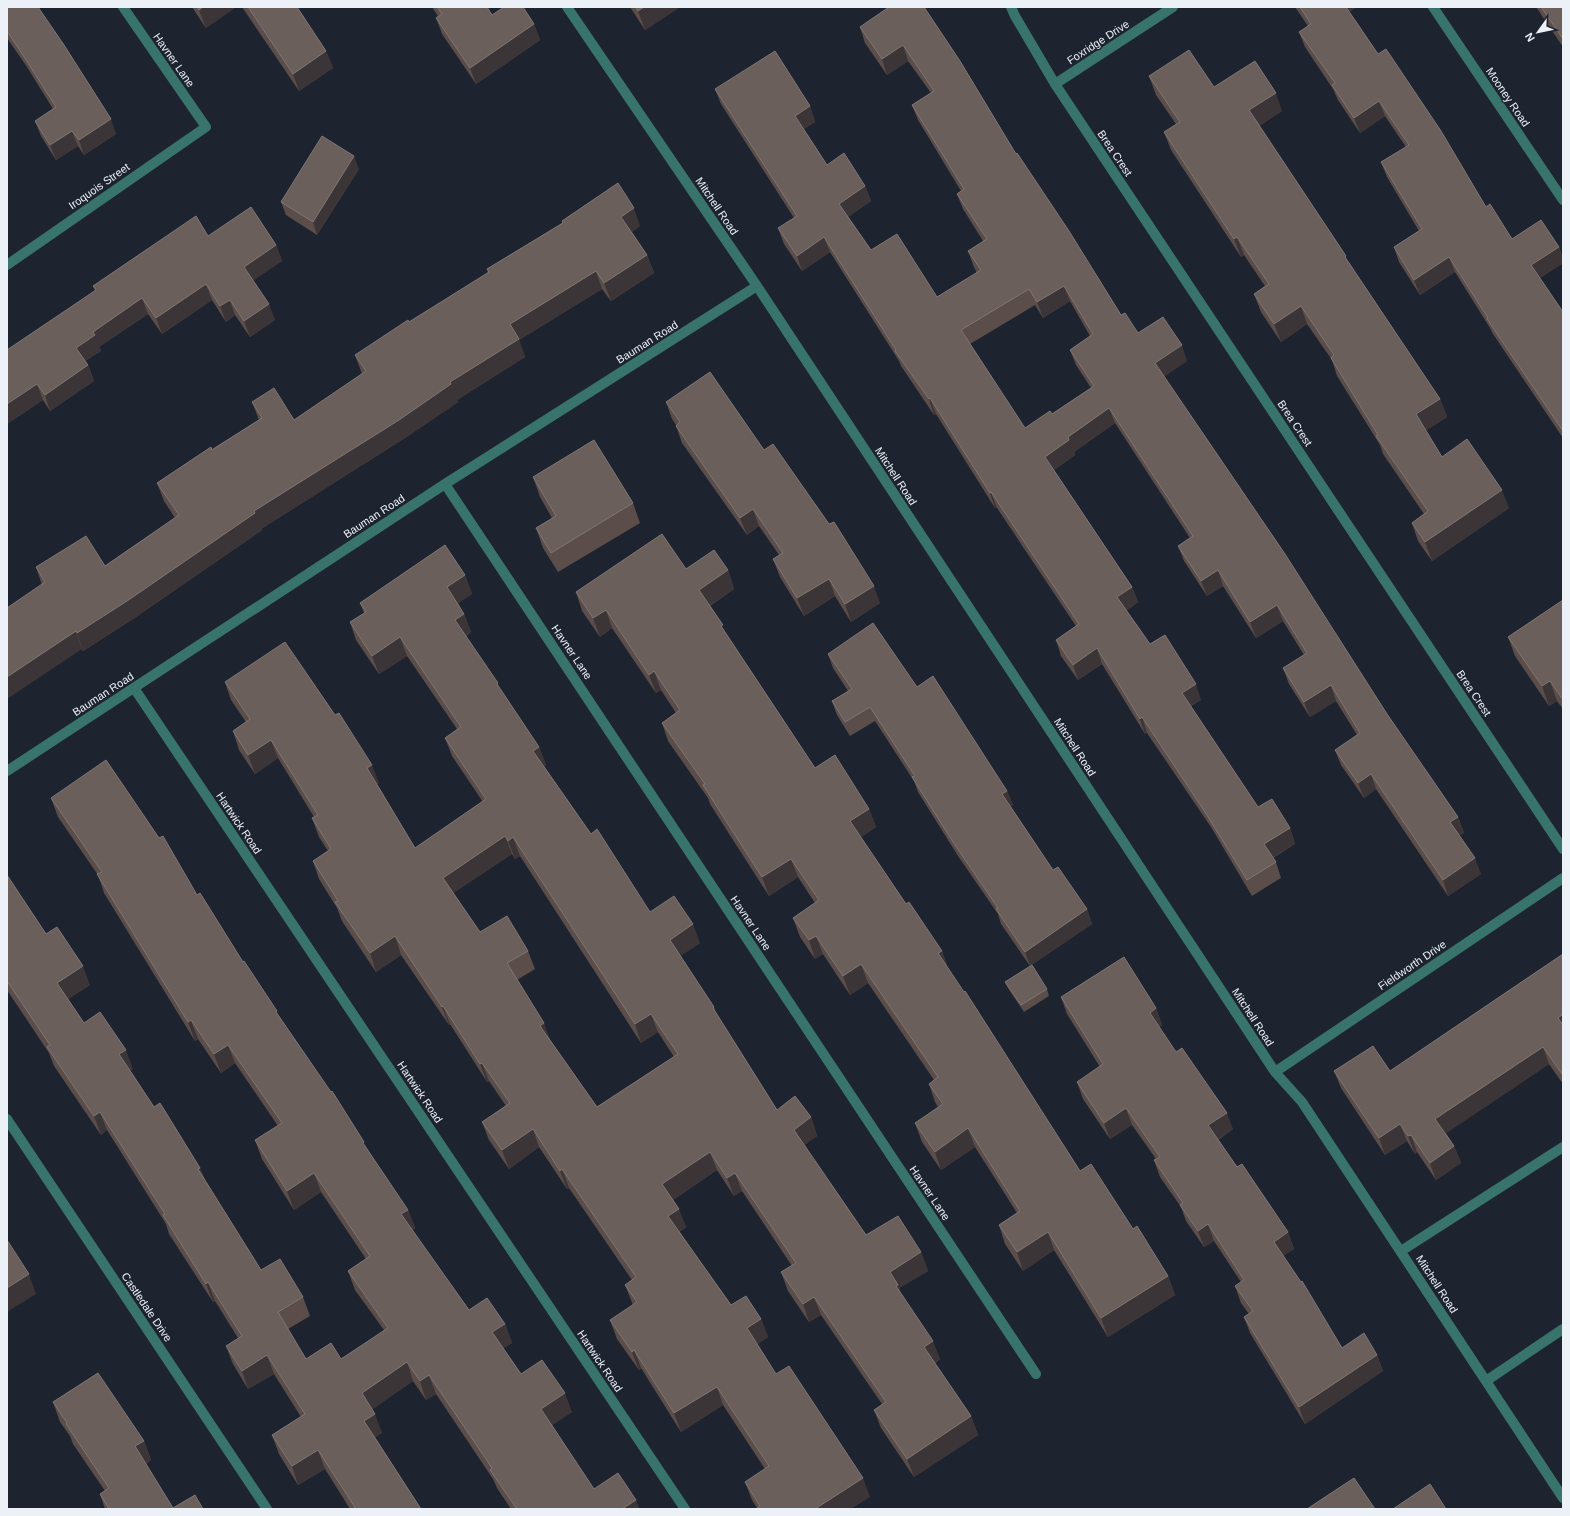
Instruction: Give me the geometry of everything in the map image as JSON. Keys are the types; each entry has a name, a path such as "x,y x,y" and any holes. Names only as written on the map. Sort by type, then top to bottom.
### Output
{"street":[{"name":"Havner Lane","path":"123,7 206,127"},
{"name":"Mitchell Road","path":"567,7 757,286 1275,1072 1302,1102 1563,1498"},
{"name":"Brea Crest","path":"1011,7 1055,84 1563,849"},
{"name":"Foxridge Drive","path":"1055,84 1173,7"},
{"name":"Mooney Road","path":"1433,7 1563,200"},
{"name":"Iroquois Street","path":"7,265 206,127"},
{"name":"Bauman Road","path":"7,771 445,484 757,286"},
{"name":"Havner Lane","path":"445,484 1036,1374"},
{"name":"Hartwick Road","path":"134,688 685,1509"},
{"name":"Fieldworth Drive","path":"1275,1072 1563,878"},
{"name":"Castledale Drive","path":"7,1119 267,1509"},
{"path":"1401,1251 1563,1147"},
{"path":"1486,1381 1563,1329"}],"building":[{"path":"7,7 38,7 111,119 79,140 72,131 50,145 35,121 56,107 7,31"},
{"path":"248,7 297,7 326,51 293,74"},
{"path":"437,7 487,7 492,15 504,7 523,7 534,24 470,68 436,18 442,14"},
{"path":"636,7 644,7 638,11"},
{"path":"889,7 924,7 960,61 1016,154 1017,153 1069,231 1121,315 1125,313 1138,333 1163,317 1182,345 1155,363 1285,554 1387,714 1458,817 1450,822 1475,858 1443,880 1371,774 1358,783 1335,750 1360,733 1331,685 1304,702 1283,668 1307,653 1277,605 1250,622 1218,570 1201,581 1178,546 1193,536 1109,408 1068,437 1069,440 1045,457 1132,587 1117,597 1150,644 1165,635 1196,684 1182,693 1258,807 1272,799 1290,828 1264,844 1276,862 1247,880 1205,812 1142,717 1140,719 1097,648 1073,665 1056,640 1079,624 991,492 990,493 930,398 929,399 895,351 896,350 824,237 797,256 778,228 797,216 715,89 775,51 810,106 795,116 827,165 844,153 865,186 839,204 871,250 897,234 937,297 981,270 968,251 987,239 957,194 964,189 912,105 934,91 903,45 882,59 860,27","holes":["1064,286 1093,334 1070,350 1094,386 1052,414 1050,411 1025,428 961,330 1029,289 1037,302"]},
{"path":"1300,7 1346,7 1378,54 1386,49 1441,131 1486,207 1490,204 1512,239 1541,220 1559,247 1531,265 1563,312 1563,431 1487,319 1488,318 1449,257 1414,280 1394,247 1422,229 1381,162 1409,145 1379,101 1354,118 1332,85 1335,83 1299,32 1311,24"},
{"path":"1541,7 1563,7 1563,39"},
{"path":"1189,50 1214,87 1255,61 1276,93 1249,110 1440,399 1416,414 1442,457 1467,439 1502,490 1425,542 1412,523 1428,511 1376,436 1378,435 1331,358 1334,355 1301,306 1274,324 1254,294 1269,284 1237,237 1234,239 1164,132 1180,122 1149,76"},
{"path":"322,136 354,156 313,222 281,202"},
{"path":"618,183 634,208 621,217 647,255 604,283 596,271 510,324 519,339 450,382 451,384 399,420 254,511 255,513 127,601 77,633 76,631 7,677 7,608 45,582 36,567 86,536 105,566 179,515 157,483 211,447 212,450 262,418 252,402 274,388 294,420 366,371 355,355 408,320 409,322 489,272 487,269 563,223 562,221"},
{"path":"251,207 276,245 244,267 269,304 244,321 230,300 220,306 206,284 156,318 142,298 93,332 95,335 76,348 88,365 45,395 37,384 7,404 7,350 96,290 93,286 196,216 208,236"},
{"path":"710,372 764,450 773,444 829,524 834,522 874,586 845,604 829,579 797,598 773,559 783,553 753,509 740,518 676,426 680,422 666,402"},
{"path":"594,440 633,503 551,553 536,528 556,516 533,477"},
{"path":"662,534 686,569 714,550 728,570 699,590 723,625 721,626 815,768 835,755 869,809 850,821 906,904 909,902 942,951 938,953 964,992 965,991 1080,1171 1091,1164 1133,1229 1137,1226 1168,1276 1101,1318 1048,1232 1017,1252 999,1225 1020,1211 968,1128 935,1152 915,1123 943,1104 929,1084 938,1077 861,964 843,976 816,936 809,940 793,918 819,900 791,859 762,877 703,785 705,784 662,723 680,710 654,671 649,675 606,610 593,618 576,592"},
{"path":"445,545 465,575 447,587 464,614 455,620 539,747 533,751 591,834 597,829 650,912 674,896 693,924 670,940 714,1007 713,1008 777,1110 795,1096 811,1117 794,1130 866,1235 898,1216 921,1252 890,1272 898,1285 896,1286 933,1341 924,1347 971,1416 907,1459 874,1410 886,1402 814,1297 803,1304 781,1272 796,1263 735,1173 727,1178 710,1152 662,1184 679,1209 668,1216 731,1305 746,1296 761,1319 747,1328 776,1374 789,1366 863,1478 815,1509 756,1509 760,1506 745,1482 769,1466 717,1387 674,1413 634,1350 632,1352 610,1320 637,1302 625,1285 636,1277 562,1169 560,1171 533,1129 502,1150 482,1122 510,1103 482,1063 480,1064 443,1006 442,1007 395,936 370,953 335,902 338,901 313,861 331,849 312,818 318,815 271,740 248,755 233,731 250,719 225,682 285,642 335,715 339,713 372,765 367,768 415,848 486,799 445,738 461,727 400,637 372,656 350,622 366,612 360,603","holes":["505,836 508,841 513,837 635,1024 651,1014 678,1054 597,1107 540,1026 544,1023 507,963 528,951 507,916 480,932 443,878"]},
{"path":"1563,600 1563,700 1550,681 1542,686 1508,637"},
{"path":"873,623 917,687 933,676 1007,791 1002,794 1053,870 1058,867 1087,909 1025,952 996,909 998,908 953,842 912,777 915,776 870,707 845,722 832,701 852,689 828,654"},
{"path":"106,760 159,838 163,836 197,895 200,893 243,962 244,961 277,1011 276,1012 331,1092 332,1091 364,1142 363,1143 408,1210 401,1214 469,1310 487,1298 505,1324 492,1332 521,1374 542,1360 565,1393 541,1409 594,1489 618,1473 636,1500 622,1509 517,1509 490,1470 492,1468 429,1375 420,1381 407,1362 362,1393 375,1414 364,1421 421,1509 356,1509 318,1450 292,1466 272,1435 305,1414 267,1355 242,1371 226,1346 242,1336 208,1282 206,1284 163,1215 165,1214 100,1112 94,1116 47,1047 50,1045 7,981 7,875 46,934 57,927 83,966 57,983 84,1023 100,1012 126,1050 119,1054 154,1107 160,1103 200,1168 198,1169 261,1270 280,1259 303,1297 278,1312 306,1359 331,1343 341,1359 388,1328 348,1271 370,1256 314,1173 287,1191 255,1140 282,1123 228,1045 214,1054 191,1020 188,1022 97,874 102,872 51,798"},
{"path":"1563,954 1563,1014 1558,1018 1563,1025 1562,1074 1543,1047 1435,1119 1454,1146 1430,1163 1411,1135 1408,1136 1400,1124 1379,1138 1334,1071 1373,1046 1390,1071"},
{"path":"1124,957 1156,1008 1150,1013 1176,1052 1182,1048 1227,1113 1208,1125 1237,1167 1242,1164 1288,1232 1274,1242 1301,1282 1302,1281 1342,1348 1364,1333 1377,1355 1299,1407 1244,1317 1253,1311 1235,1286 1244,1280 1208,1224 1198,1231 1180,1205 1183,1203 1154,1160 1160,1157 1126,1108 1104,1123 1077,1082 1103,1064 1061,997"},
{"path":"1032,965 1047,989 1021,1005 1005,982"},
{"path":"7,1240 29,1274 7,1288"},
{"path":"98,1373 144,1441 135,1446 173,1508 195,1495 203,1509 109,1509 100,1494 109,1488 53,1402"},
{"path":"1354,1478 1375,1509 1307,1509"},
{"path":"1430,1484 1446,1509 1393,1509"}]}
